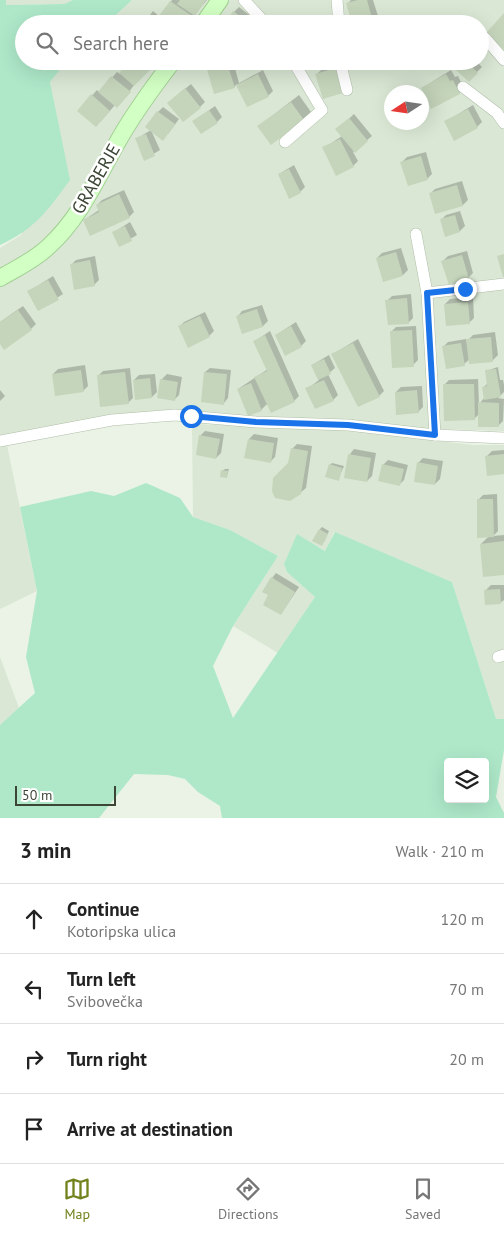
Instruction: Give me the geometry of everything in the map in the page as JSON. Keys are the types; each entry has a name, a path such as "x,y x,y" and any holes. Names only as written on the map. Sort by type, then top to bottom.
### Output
{"street":[{"path":"209,15 220,0"},
{"path":"244,0 258,15"},
{"path":"337,0 338,15"},
{"path":"489,42 504,60"},
{"name":"GRABERJE","path":"0,278 33,260 73,220 84,205 117,142 143,101 166,70"},
{"path":"285,142 322,110 298,70"},
{"path":"342,70 347,90"},
{"path":"463,87 497,114 504,123"},
{"path":"416,234 427,293 435,435"},
{"path":"427,293 504,284"},
{"path":"0,441 28,434 112,420 175,415 256,422 348,425 435,435 504,438"}],"shaded area":[{"path":"6,0 73,0 64,4 5,5"},
{"path":"132,0 504,0 504,431 405,428 193,411 23,440 7,445 37,591 0,609 0,248 21,235 58,126 50,82 60,70 489,70 489,15 116,15"},
{"path":"192,424 327,428 473,445 504,445 504,719 496,719 452,582 334,532 326,551 297,535 284,564 287,572 315,597 278,653 233,626 278,556 230,530 193,517"},
{"path":"0,657 19,708 0,725"}],"green space":[{"path":"0,0 6,0 6,5 64,4 73,0 132,0 116,15 15,15 15,70 60,70 50,82 70,180 40,218 23,232 0,245"},
{"path":"146,483 180,498 193,517 230,530 278,556 233,626 213,666 233,718 315,597 287,572 284,564 297,534 325,551 335,532 452,582 496,719 504,719 504,750 496,797 504,813 504,818 222,818 220,806 198,792 185,779 168,775 134,774 99,818 0,818 0,725 35,693 26,657 37,591 20,507 91,491 114,496"}],"building":[{"path":"180,0 206,0 196,15 177,4"},
{"path":"367,0 371,15 349,15 346,3"},
{"path":"170,1 191,15 160,15"},
{"path":"233,11 238,15 230,15"},
{"path":"504,13 504,50 489,36 489,30"},
{"path":"122,70 150,70 134,86 119,73"},
{"path":"207,70 229,70 235,88 214,94"},
{"path":"337,70 343,93 323,99 315,74"},
{"path":"456,70 475,70 478,73 469,82"},
{"path":"258,74 269,97 247,107 236,85"},
{"path":"446,74 450,81 453,80 460,94 431,109 429,105 429,85 426,85"},
{"path":"111,76 131,92 117,108 98,92"},
{"path":"185,88 201,108 183,122 167,103"},
{"path":"91,94 110,111 96,127 77,111"},
{"path":"291,102 304,120 271,145 257,126"},
{"path":"468,109 478,128 454,141 444,121"},
{"path":"209,110 218,123 201,134 192,121"},
{"path":"157,111 175,124 163,141 145,127"},
{"path":"349,118 368,141 355,153 335,129"},
{"path":"146,134 155,156 144,161 135,138"},
{"path":"340,139 354,167 336,176 322,147"},
{"path":"421,156 428,180 408,186 400,162"},
{"path":"289,169 301,193 289,199 278,174"},
{"path":"457,185 463,206 435,214 429,193"},
{"path":"119,194 130,218 90,236 83,220 99,212 96,205"},
{"path":"455,215 460,232 445,237 440,219"},
{"path":"125,226 132,241 119,247 112,232"},
{"path":"396,252 403,276 383,282 376,258"},
{"path":"504,254 504,277 503,277 497,256"},
{"path":"462,255 469,279 449,285 441,261"},
{"path":"90,260 95,286 74,290 70,264"},
{"path":"48,280 59,300 38,311 27,291"},
{"path":"407,298 409,324 388,325 385,300"},
{"path":"468,302 470,324 446,326 444,304"},
{"path":"257,309 263,327 242,334 236,316"},
{"path":"18,310 32,330 4,350 0,344 0,322"},
{"path":"200,316 210,337 188,348 178,326"},
{"path":"291,326 302,347 285,356 275,335"},
{"path":"412,330 414,367 392,368 390,331"},
{"path":"265,335 295,402 271,413 254,377 267,371 253,341"},
{"path":"491,337 493,362 469,364 466,339"},
{"path":"353,343 380,397 358,407 331,354"},
{"path":"461,343 465,366 446,369 442,346"},
{"path":"324,359 331,374 318,380 311,365"},
{"path":"496,369 501,397 484,400 482,387 487,386 485,370"},
{"path":"81,370 84,392 55,396 52,374"},
{"path":"125,372 129,404 100,407 97,375"},
{"path":"204,372 227,374 224,405 201,402"},
{"path":"150,378 152,398 135,400 133,380"},
{"path":"160,379 178,382 175,401 157,398"},
{"path":"324,380 334,401 315,409 305,388"},
{"path":"251,383 262,411 248,416 237,389"},
{"path":"443,384 474,384 475,420 444,421"},
{"path":"417,390 419,413 396,415 395,392"},
{"path":"478,402 499,403 499,427 478,427"},
{"path":"199,435 220,439 216,459 196,455"},
{"path":"248,439 274,443 271,463 244,458"},
{"path":"291,448 308,451 301,494 290,501 275,498 272,491 273,478 288,463"},
{"path":"348,454 371,458 367,482 344,478"},
{"path":"504,454 504,474 487,476 485,456"},
{"path":"417,462 438,466 435,485 414,482"},
{"path":"329,464 342,468 339,481 325,477"},
{"path":"382,464 404,469 400,486 378,481"},
{"path":"221,470 228,471 227,478 220,477"},
{"path":"477,499 493,499 494,537 477,538"},
{"path":"319,529 328,534 322,546 312,541"},
{"path":"504,541 504,575 483,577 480,544"},
{"path":"271,577 295,592 281,615 263,605 268,595 262,592"},
{"path":"500,589 501,604 485,605 484,590"}],"route":[{"path":"191,416 256,422 348,425 435,435 427,293 465,289"}]}
